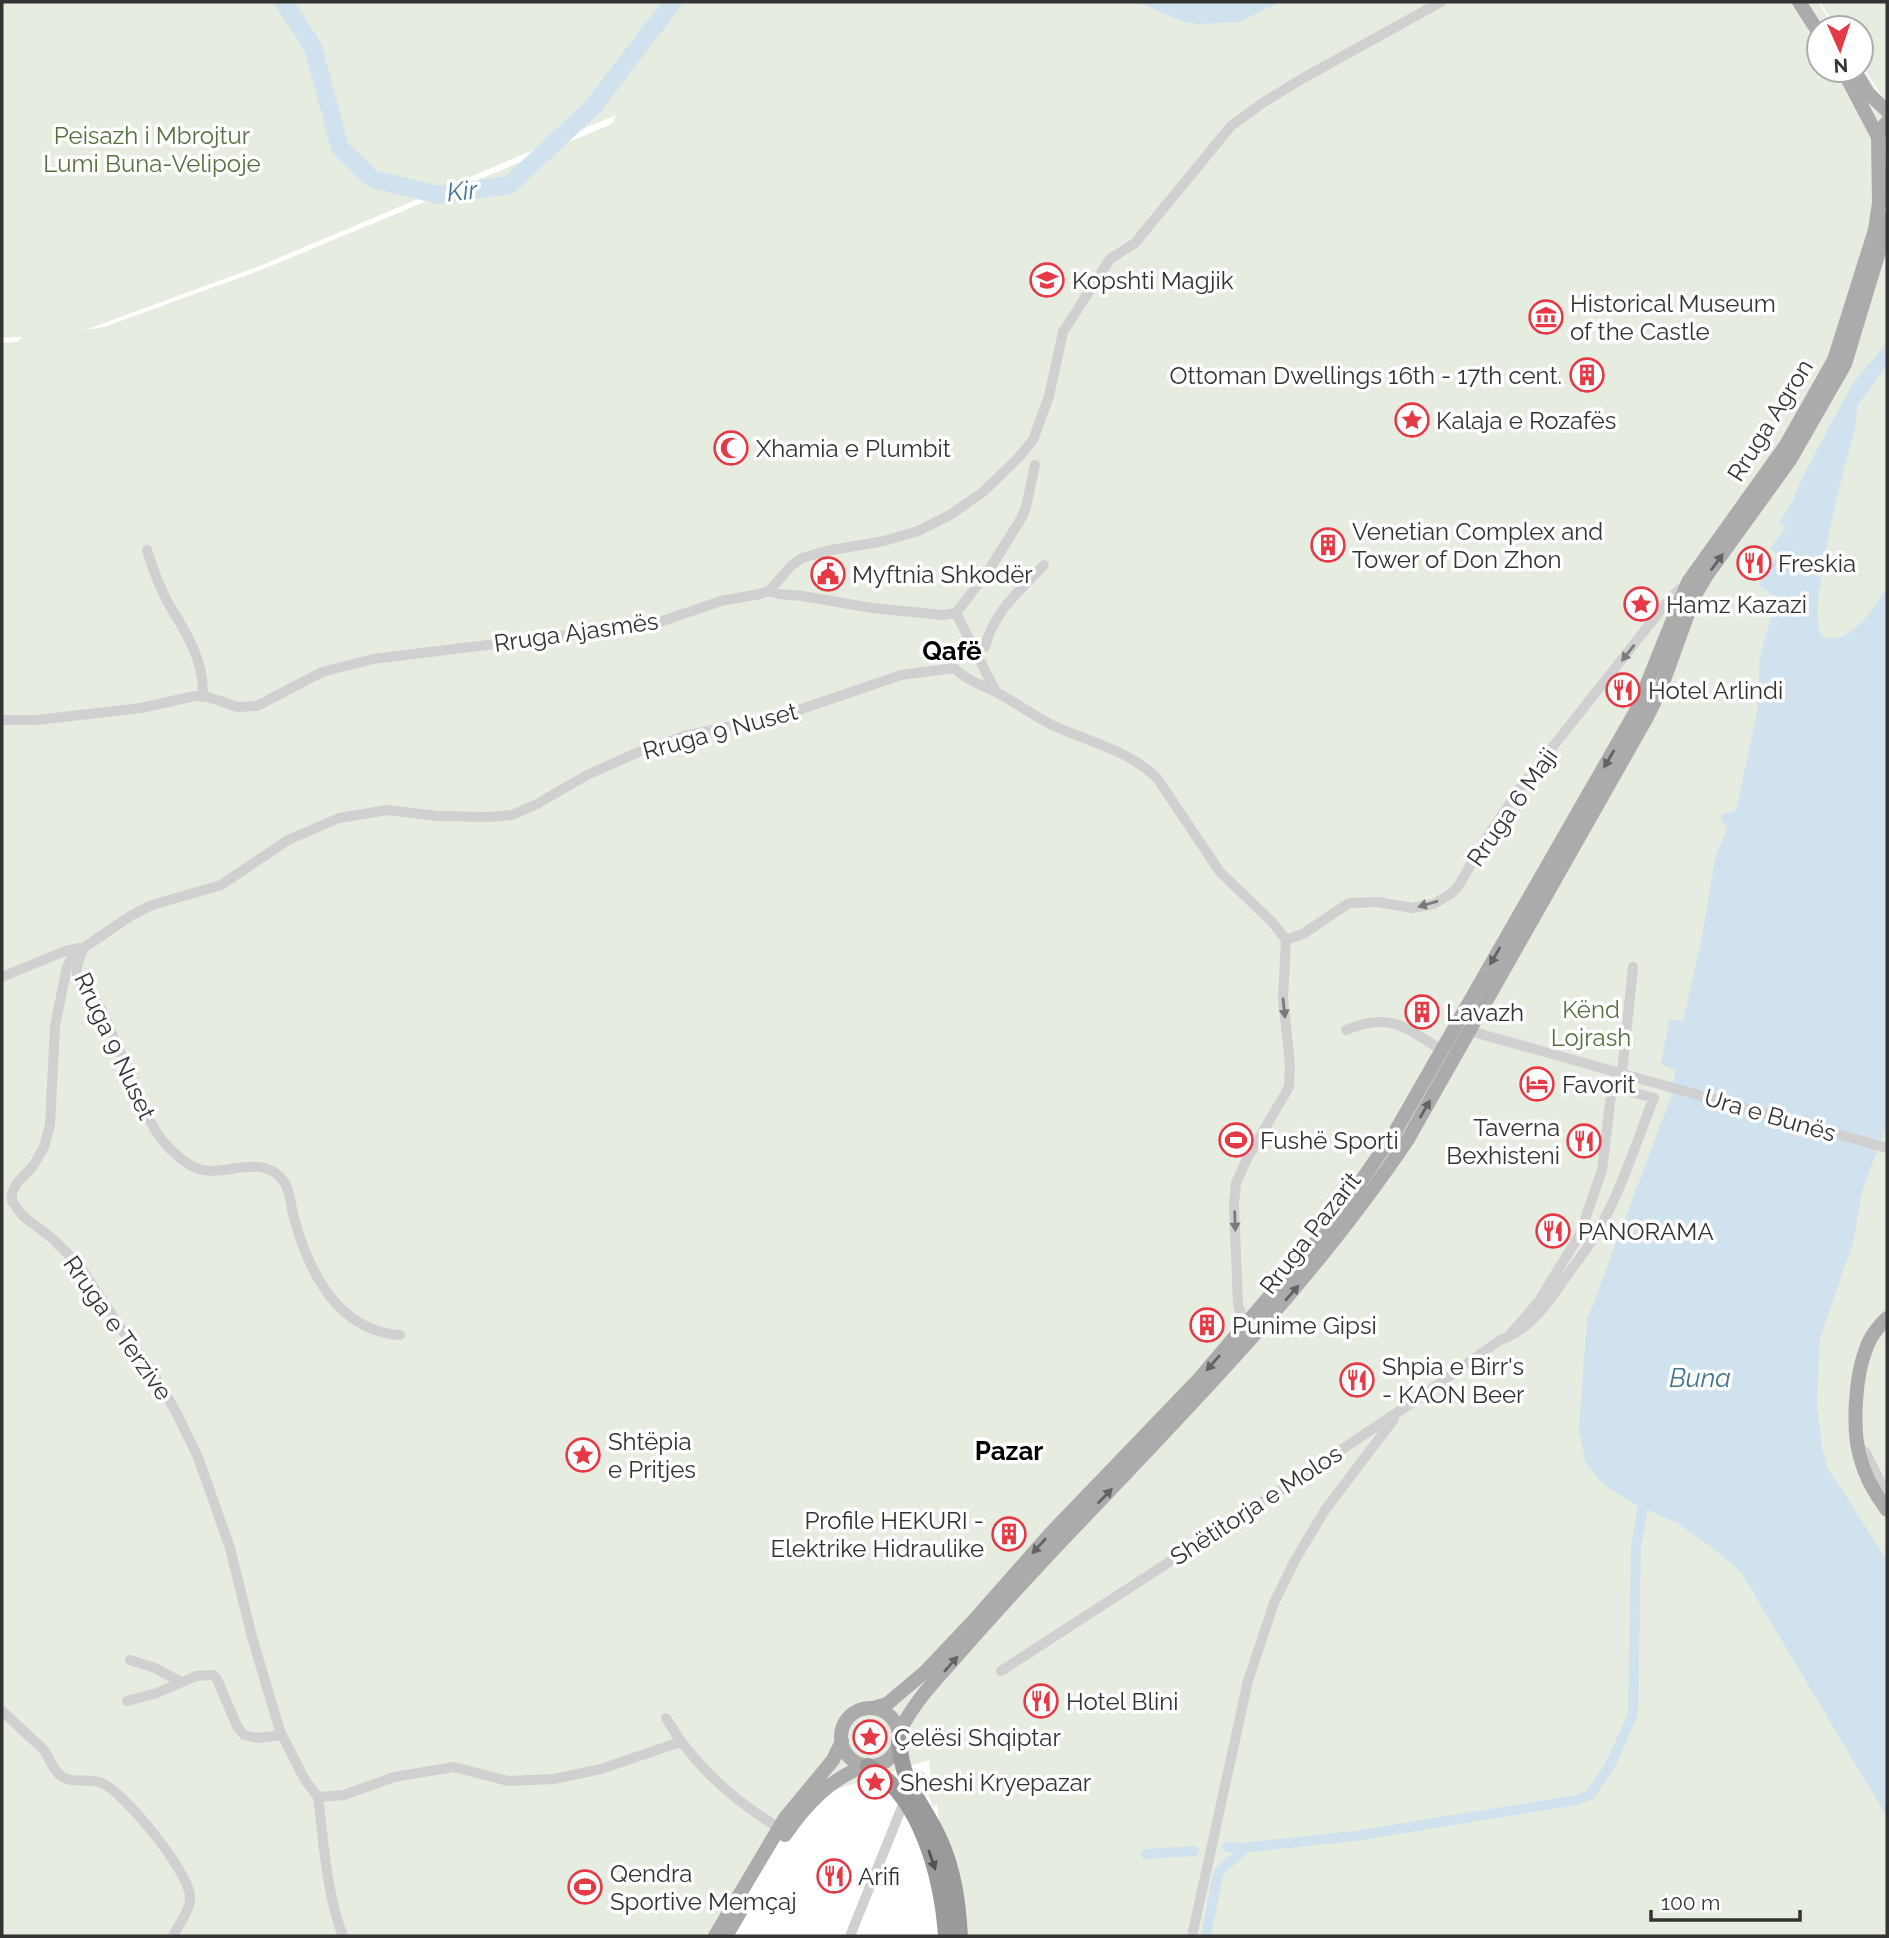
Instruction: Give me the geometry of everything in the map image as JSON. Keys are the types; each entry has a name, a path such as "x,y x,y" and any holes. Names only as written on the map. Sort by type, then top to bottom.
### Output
{"highway":[{"path":"899,1737 901,1767 909,1798 932,1858 943,1901 946,1936"},
{"path":"867,1765 909,1798 939,1838 947,1857 958,1904 960,1936"}],"main road":[{"name":"Rruga Agron","path":"1642,700 1688,582 1786,445 1840,348 1875,230 1882,145 1850,84"},
{"path":"1862,84 1887,111"},
{"path":"1882,145 1881,130 1887,122"},
{"name":"Rruga Agron","path":"1660,691 1694,597 1790,460 1845,364 1887,219"},
{"name":"Rruga Pazarit","path":"899,1737 914,1705 1000,1607 1170,1429 1312,1270 1374,1190 1408,1139 1470,1031 1660,691"},
{"name":"Rruga Pazarit","path":"873,1708 887,1704 926,1671 1051,1533 1191,1388 1320,1238 1371,1169 1642,700"},
{"path":"1887,1318 1872,1336 1862,1360 1857,1407 1857,1446 1868,1480 1887,1510"},
{"path":"873,1708 885,1712 895,1721 899,1737 896,1750 888,1760 877,1765 867,1765 855,1762 846,1753 842,1730 853,1714 873,1708"},
{"path":"715,1936 779,1828 834,1760 842,1741"},
{"path":"726,1936 802,1812 821,1792 846,1773 867,1765"}],"street":[{"path":"769,591 790,566 802,558 918,531 940,521 982,492 1033,440 1049,396 1062,332 1110,259 1135,243 1231,127 1264,102 1314,72 1441,2"},
{"path":"996,692 956,613 987,573 1021,519 1035,465"},
{"path":"147,550 167,600 191,645 200,674 202,697"},
{"path":"1044,565 998,616 982,647 968,654 954,668 978,685 996,692 1053,725 1122,752 1149,770 1220,872 1273,923 1286,940 1283,998 1290,1064 1289,1087 1243,1167 1235,1193 1238,1304 1247,1324"},
{"name":"Rruga 6 Maji","path":"1286,940 1303,934 1349,903 1378,902 1412,908 1434,904 1452,892 1521,787 1672,596 1688,582"},
{"name":"Rruga Ajasmës","path":"2,720 37,720 141,708 202,697 238,707 257,706 315,675 373,659 651,625 721,601 769,591 856,606 943,615 956,613"},
{"name":"Rruga 9 Nuset","path":"400,1335 369,1329 334,1303 306,1251 281,1177 267,1169 253,1166 214,1172 199,1170 179,1157 161,1139 144,1110 133,1077 100,1005 78,977 77,966 84,947 143,910 220,885 288,840 339,818 387,810 438,816 512,815 587,775 641,751 685,736 788,713 893,677 954,668"},
{"path":"2,977 65,951 84,947"},
{"name":"Rruga e Terzive","path":"84,947 73,955 61,990 55,1026 50,1125 44,1147 33,1166 18,1182 12,1193 12,1201 23,1216 53,1239 79,1265 152,1371 176,1412 198,1457 230,1548 265,1684 282,1735 305,1780 318,1797"},
{"path":"1622,1073 1633,967"},
{"path":"1346,1030 1369,1023 1396,1022 1442,1050"},
{"name":"Ura e Bunës","path":"1470,1031 1887,1148"},
{"name":"Shëtitorja e Molos","path":"1001,1671 1400,1411 1500,1340 1508,1337 1530,1324 1597,1233 1620,1184 1654,1098 1612,1087 1602,1170 1580,1234 1539,1301 1508,1337"},
{"path":"1192,1936 1248,1681 1257,1647 1274,1603 1295,1560 1325,1510 1400,1411"},
{"path":"1857,1446 1866,1453 1887,1495"},
{"path":"130,1660 155,1668 181,1682"},
{"path":"127,1701 157,1693 203,1675 213,1675 218,1679 237,1726 244,1735 257,1738 282,1735"},
{"path":"2,1711 43,1749 60,1776 66,1780 102,1783 131,1805 159,1841 188,1886 190,1900 173,1936"},
{"path":"667,1718 680,1742 704,1772 779,1828"},
{"path":"343,1936 335,1916 318,1797 344,1795 394,1777 454,1767 508,1781 554,1779 601,1769 680,1742"},
{"path":"850,1936 909,1798"}],"green space":[{"path":"2,2 1818,2 1826,14 1805,14 1805,84 1872,84 1887,106 1887,1936 953,1936 937,1804 933,1807 919,1773 921,1770 931,1779 929,1760 794,1803 714,1936 2,1936 2,343 17,342 22,337 2,338","holes":["616,115 612,124 266,268 104,327 85,330 262,265"]},
{"path":"1820,2 1887,2 1887,104 1874,84 1875,14 1828,14"}],"water":[{"path":"1133,2 1280,2 1239,22 1198,24 1181,21"},
{"name":"Buna","path":"1887,343 1887,365 1857,406 1856,425 1829,533 1818,620 1821,635 1830,639 1840,637 1850,632 1868,615 1887,588 1887,1124 1862,1192 1853,1243 1820,1338 1817,1404 1822,1448 1829,1470 1887,1560 1887,1817 1741,1572 1677,1523 1631,1502 1603,1484 1586,1464 1579,1429 1587,1320 1672,1094 1675,1070 1661,1064 1669,1020 1683,1021 1702,937 1715,858 1727,831 1721,815 1734,811 1737,807 1757,712 1760,657 1776,597 1758,585 1778,554 1770,549 1785,528 1779,522 1793,501 1801,480 1853,383"}],"waterway":[{"name":"Kir","path":"284,2 313,47 340,148 373,179 438,195 509,185 592,108 673,2"},
{"path":"1206,1936 1218,1874 1242,1848 1355,1836 1577,1800 1590,1795 1610,1766 1633,1714 1636,1546 1643,1507"},
{"path":"1227,1847 1242,1848"},
{"path":"1146,1854 1194,1851"}],"place":[{"name":"Kopshti Magjik","path":"1047,280"},
{"name":"Historical Museum of the Castle","path":"1546,317"},
{"name":"Ottoman Dwellings 16th - 17th cent.","path":"1587,375"},
{"name":"Kalaja e Rozafës","path":"1412,420"},
{"name":"Xhamia e Plumbit","path":"731,448"},
{"name":"Venetian Complex and Tower of Don Zhon","path":"1328,545"},
{"name":"Freskia","path":"1754,563"},
{"name":"Myftnia Shkodër","path":"828,574"},
{"name":"Hamz Kazazi","path":"1641,604"},
{"name":"Hotel Arlindi","path":"1623,690"},
{"name":"Lavazh","path":"1422,1012"},
{"name":"Favorit","path":"1537,1084"},
{"name":"Fushë Sporti","path":"1236,1140"},
{"name":"Taverna Bexhisteni","path":"1584,1141"},
{"name":"PANORAMA","path":"1553,1231"},
{"name":"Punime Gipsi","path":"1207,1325"},
{"name":"Shpia e Birr's - KAON Beer","path":"1357,1380"},
{"name":"Shtëpia e Pritjes","path":"583,1455"},
{"name":"Profile HEKURI - Elektrike Hidraulike","path":"1009,1534"},
{"name":"Hotel Blini","path":"1041,1701"},
{"name":"Çelësi Shqiptar","path":"870,1737"},
{"name":"Sheshi Kryepazar","path":"875,1782"},
{"name":"Arifi","path":"834,1876"},
{"name":"Qendra Sportive Memçaj","path":"585,1887"}],"district":[{"name":"Qafë","path":"952,651"},
{"name":"Pazar","path":"1009,1451"}],"park label":[{"name":"Peisazh i Mbrojtur Lumi Buna-Velipoje","path":"152,149"},
{"name":"Kënd Lojrash","path":"1591,1023"}]}
